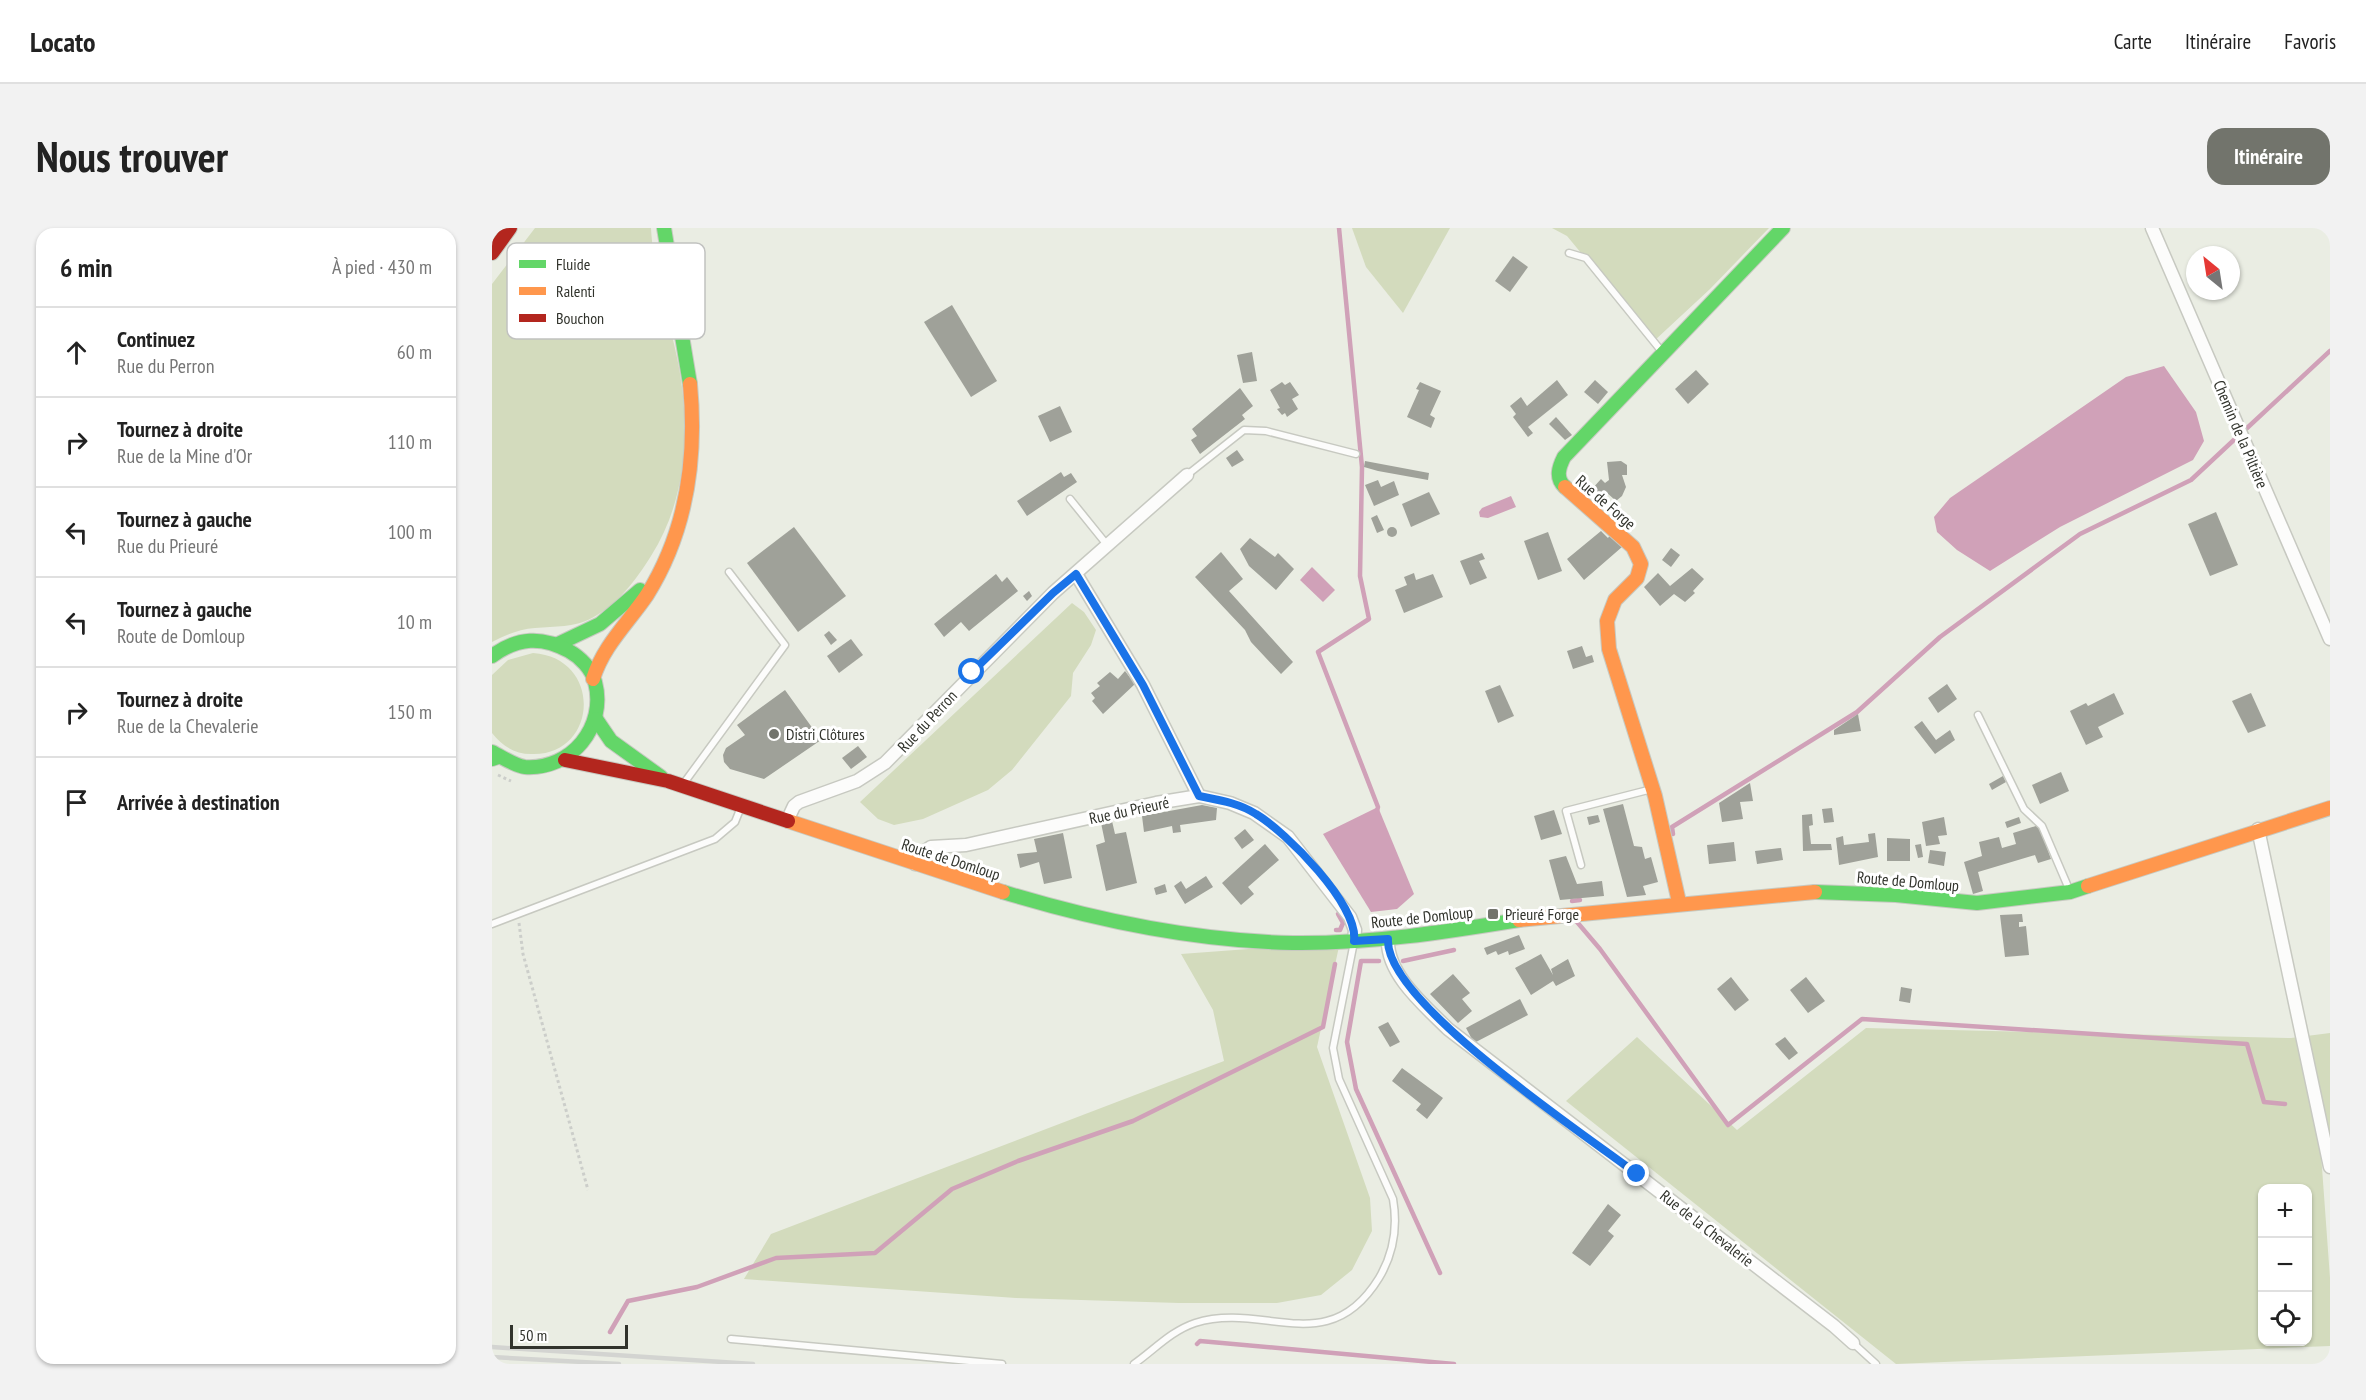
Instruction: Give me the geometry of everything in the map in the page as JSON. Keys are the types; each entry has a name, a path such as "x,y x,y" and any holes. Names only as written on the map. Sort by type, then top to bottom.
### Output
{"main road":[{"path":"492,253 510,228"},
{"path":"664,228 666,243"},
{"name":"Rue de Forge","path":"1679,902 1653,789 1609,649 1607,621 1615,600 1637,578 1641,564 1633,547 1565,488 1561,483 1558,470 1564,457 1783,228"},
{"path":"593,679 602,654 643,601 658,572 685,505 693,469 696,435 690,374 683,339"},
{"path":"558,644 587,631 612,616 658,572"},
{"path":"492,656 507,646 527,640 558,644 583,662 593,679 598,699 596,719 588,738 565,760 546,766 526,767 494,756"},
{"name":"Route de Domloup","path":"596,719 602,730 624,752 668,781"},
{"name":"Route de Domloup","path":"565,760 668,781 1045,906 1129,926 1234,940 1294,943 1388,939 1459,931 1533,918 1679,902 1822,890 1977,903 2070,892 2259,829 2330,808"}],"street":[{"name":"Chemin de la Piltière","path":"2152,228 2330,639"},
{"name":"Rue du Perron","path":"787,822 794,806 799,802 870,775 900,751 972,672 1053,593 1187,475"},
{"path":"1076,574 1143,685 1199,796"},
{"name":"Rue du Prieuré","path":"915,864 921,854 931,847 966,844 1156,803 1199,796 1230,802 1254,813 1288,837 1308,859 1350,917 1355,930 1354,941"},
{"path":"2259,829 2330,1167"},
{"name":"Rue de la Chevalerie","path":"1388,939 1389,955 1398,971 1448,1029 1853,1343"}],"lane":[{"path":"1569,253 1586,258 1663,353"},
{"path":"1187,475 1244,430 1266,431 1356,454"},
{"path":"1070,499 1109,546"},
{"path":"682,786 785,645 729,573"},
{"path":"1978,715 2024,808 2042,826 2070,892"},
{"path":"1581,865 1566,811 1653,789"},
{"path":"492,924 715,839 735,822 741,807"},
{"path":"1134,1364 1165,1338 1194,1323 1251,1319 1306,1326 1331,1320 1356,1306 1373,1288 1385,1268 1393,1251 1396,1217 1393,1199 1339,1079 1333,1048 1354,941"},
{"path":"730,1339 1002,1364"},
{"path":"1853,1343 1876,1364"}],"path":[{"path":"492,771 514,782"},
{"path":"518,916 523,954 588,1190"}],"green space":[{"path":"535,228 651,228 652,243 523,243"},
{"path":"1352,228 1450,228 1403,313 1366,267"},
{"path":"1552,228 1769,228 1710,289 1654,341 1567,236"},
{"path":"507,264 507,339 673,339 680,371 685,425 680,480 674,506 664,532 645,565 618,599 592,618 578,624 524,630 492,642 492,284"},
{"path":"1072,603 1084,612 1096,630 1091,645 1073,673 1071,696 1012,770 988,790 923,819 894,825 878,819 860,802"},
{"path":"533,653 556,659 572,671 581,688 584,706 580,725 570,740 553,751 531,754 520,753 509,748 492,733 492,675 508,660"},
{"path":"1340,942 1317,1047 1370,1198 1372,1231 1352,1270 1321,1295 1277,1303 1179,1303 1016,1298 744,1279 771,1234 1224,1061 1213,1010 1181,954"},
{"path":"1866,1028 2291,1038 2330,1033 2330,1154 2321,1154 2330,1278 2330,1346 1896,1364 1566,1101 1637,1037 1737,1130"}],"shaded area":[{"path":"2164,366 2196,412 2204,441 2193,460 2060,527 1990,571 1957,550 1937,532 1934,517 1950,498 2126,377"},
{"path":"1511,496 1516,507 1488,518 1480,517 1479,512 1482,508"},
{"path":"1312,567 1335,590 1323,602 1300,580"},
{"path":"1378,807 1414,894 1397,909 1371,912 1323,834"}],"building":[{"path":"1513,256 1528,267 1510,292 1495,281"},
{"path":"952,305 997,381 971,397 924,322"},
{"path":"1252,352 1257,381 1243,383 1237,355"},
{"path":"1696,370 1709,384 1688,404 1675,389"},
{"path":"1557,380 1568,395 1528,427 1533,433 1528,437 1513,417 1516,414 1510,406 1521,397 1527,406"},
{"path":"1595,380 1608,392 1598,404 1584,392"},
{"path":"1282,382 1285,385 1290,382 1299,395 1292,399 1298,409 1287,417 1285,413 1282,415 1277,409 1280,408 1270,390"},
{"path":"1420,382 1441,391 1430,415 1435,418 1431,428 1407,417 1419,390 1416,389"},
{"path":"1240,388 1253,406 1242,415 1245,419 1200,454 1191,440 1197,436 1192,429"},
{"path":"1060,406 1072,432 1050,442 1038,416"},
{"path":"1556,417 1572,435 1565,440 1549,424"},
{"path":"1237,450 1244,460 1232,467 1226,458"},
{"path":"1365,461 1429,473 1428,480 1364,467"},
{"path":"1621,461 1627,465 1627,475 1622,475 1626,487 1622,496 1616,501 1605,491 1599,497 1592,489 1601,479 1605,483 1609,480 1607,462"},
{"path":"1061,472 1064,477 1071,473 1077,482 1027,516 1017,501"},
{"path":"1378,480 1381,487 1394,481 1399,495 1374,506 1365,485"},
{"path":"1429,492 1440,514 1411,527 1402,504"},
{"path":"2216,512 2238,565 2210,576 2188,524"},
{"path":"1377,515 1384,530 1377,533 1371,518"},
{"path":"794,527 846,596 798,632 747,563"},
{"path":"1392,527 1397,532 1392,537 1387,532"},
{"path":"1601,531 1608,538 1610,535 1622,547 1584,580 1567,559"},
{"path":"1548,532 1562,571 1538,580 1524,541"},
{"path":"1250,538 1275,557 1278,553 1294,569 1276,590 1249,566 1240,549"},
{"path":"1671,548 1680,555 1671,567 1662,560"},
{"path":"1221,552 1243,579 1229,591 1293,662 1281,674 1251,642 1245,630 1195,577"},
{"path":"1482,553 1485,559 1479,561 1487,578 1470,585 1460,561"},
{"path":"1692,568 1704,579 1693,591 1695,593 1685,602 1674,594 1660,606 1644,587 1658,573 1670,586"},
{"path":"1414,573 1416,580 1433,574 1443,597 1404,613 1395,590 1407,585 1404,577"},
{"path":"996,574 1002,582 1007,577 1018,591 969,631 961,622 944,637 934,624"},
{"path":"1029,591 1032,596 1027,601 1023,596"},
{"path":"829,631 837,640 831,645 824,635"},
{"path":"851,639 863,655 839,673 827,656"},
{"path":"1582,646 1586,657 1592,655 1594,662 1573,669 1567,651"},
{"path":"1125,671 1135,684 1103,714 1092,701 1095,698 1091,693 1100,686 1097,683 1110,672 1118,679"},
{"path":"1947,684 1957,699 1938,713 1928,698"},
{"path":"1500,685 1514,716 1498,723 1485,691"},
{"path":"785,690 821,740 764,779 730,769 724,762 723,755 726,748 745,735 737,725"},
{"path":"2114,693 2124,714 2098,727 2103,737 2086,745 2070,711 2086,703 2088,706"},
{"path":"2251,693 2266,726 2248,733 2232,701"},
{"path":"1858,714 1861,731 1834,735 1834,730"},
{"path":"1922,721 1936,740 1950,730 1955,740 1935,754 1914,727"},
{"path":"858,746 867,757 851,769 842,758"},
{"path":"2061,772 2069,791 2040,804 2032,785"},
{"path":"2003,776 2006,782 1992,790 1989,784"},
{"path":"1750,783 1753,801 1740,802 1743,819 1722,822 1719,803"},
{"path":"1623,804 1634,846 1642,847 1645,859 1651,857 1658,882 1643,886 1646,895 1627,897 1603,809"},
{"path":"1202,805 1217,808 1216,820 1180,825 1181,832 1173,833 1172,826 1144,832 1142,816"},
{"path":"1832,808 1834,822 1824,823 1822,809"},
{"path":"1554,810 1562,834 1541,840 1534,816"},
{"path":"1812,814 1813,825 1809,826 1811,844 1831,844 1832,850 1803,851 1802,815"},
{"path":"1598,815 1600,822 1589,825 1587,817"},
{"path":"1944,817 1947,835 1938,836 1940,844 1926,846 1922,822"},
{"path":"2019,817 2021,823 2007,828 2005,822"},
{"path":"1112,821 1115,834 1126,832 1137,883 1106,891 1096,845 1105,842 1101,823"},
{"path":"2039,825 2051,859 2038,863 2035,855 1978,872 1983,891 1973,894 1964,862 1982,856 1979,842 1999,837 2002,848 2016,844 2013,833"},
{"path":"1245,829 1254,840 1242,849 1234,838"},
{"path":"1063,833 1072,878 1044,884 1039,862 1020,868 1017,854 1037,852 1034,839"},
{"path":"1875,833 1878,857 1839,865 1836,838 1843,836 1844,845 1869,842 1868,834"},
{"path":"1887,838 1910,839 1910,861 1887,861"},
{"path":"1734,842 1736,861 1709,864 1707,845"},
{"path":"1265,844 1279,860 1248,887 1254,894 1241,905 1222,883"},
{"path":"1921,844 1923,857 1918,858 1915,845"},
{"path":"1781,848 1783,860 1757,864 1755,851"},
{"path":"1930,850 1946,852 1944,866 1928,863"},
{"path":"1566,856 1577,884 1602,881 1604,896 1560,900 1549,860"},
{"path":"1206,876 1213,887 1185,904 1174,886 1181,881 1186,889"},
{"path":"1165,884 1167,892 1156,895 1154,888"},
{"path":"2022,914 2023,922 2019,922 2019,927 2026,926 2029,955 2005,957 2000,915"},
{"path":"1519,935 1525,949 1509,955 1508,951 1498,955 1496,951 1487,955 1484,948"},
{"path":"1541,954 1553,975 1551,969 1568,959 1575,976 1556,986 1553,981 1531,995 1515,968"},
{"path":"1453,974 1470,993 1462,999 1472,1011 1458,1023 1430,994"},
{"path":"1731,977 1749,1000 1735,1011 1717,989"},
{"path":"1806,977 1825,1001 1808,1013 1790,990"},
{"path":"1901,987 1912,989 1910,1003 1899,1001"},
{"path":"1520,999 1528,1015 1474,1043 1466,1028"},
{"path":"1388,1022 1400,1042 1390,1047 1378,1027"},
{"path":"1785,1037 1798,1053 1789,1060 1775,1044"},
{"path":"1402,1068 1443,1098 1427,1119 1416,1110 1421,1104 1392,1081"},
{"path":"1608,1204 1621,1215 1608,1231 1614,1236 1590,1266 1572,1253"}],"waterway":[{"path":"1339,228 1362,467 1360,576 1369,619 1318,652 1378,807 1377,811"},
{"path":"2246,429 2330,351"},
{"path":"1673,834 1672,827 1857,712 1940,637 2080,534 2191,480 2236,438"},
{"path":"1572,901 1580,900"},
{"path":"1336,930 1340,930 1343,923 1338,914"},
{"path":"1577,922 1600,949 1728,1125 1862,1019 2247,1044 2264,1102 2285,1104"},
{"path":"1403,961 1454,950"},
{"path":"1379,961 1361,961 1347,1042 1356,1089 1440,1273"},
{"path":"610,1332 628,1301 697,1287 776,1258 875,1253 952,1189 1018,1161 1133,1121 1323,1027 1335,964"},
{"path":"1197,1344 1200,1341 1454,1364"}],"railway":[{"path":"492,1347 753,1364"},
{"path":"492,1357 619,1364"}],"traffic: fast":[{"path":"664,228 666,243"},
{"path":"1565,487 1559,476 1564,457 1783,228"},
{"path":"682,339 690,384"},
{"path":"558,644 600,624 640,590"},
{"path":"492,656 521,642 540,641 559,646 577,657 588,668 595,682 597,699 596,715 582,743 557,761 542,766 525,767 492,752"},
{"path":"596,719 611,741 661,777"},
{"path":"492,759 498,757"},
{"path":"1815,892 1896,895 1977,903 2070,892 2088,886"},
{"path":"1003,892 1074,912 1146,928 1256,941 1350,942 1435,933 1519,920"}],"traffic: slow":[{"path":"593,679 609,645 647,595 672,545 680,520 690,466 692,439 690,384"},
{"path":"1565,487 1633,547 1641,564 1637,578 1615,600 1607,621 1609,649 1655,796 1679,902"},
{"path":"2088,886 2330,808"},
{"path":"788,821 1003,892"},
{"path":"1519,920 1815,892"}],"traffic: jam":[{"path":"492,253 510,228"},
{"path":"565,760 668,781 788,821"}],"place":[{"name":"Distri Clôtures","path":"774,734"},
{"name":"Prieuré Forge","path":"1493,914"}],"route":[{"path":"972,672 1053,593 1076,574 1143,685 1199,796 1230,802 1254,813 1288,837 1308,859 1350,917 1355,930 1354,941 1388,939 1387,948 1394,966 1416,995 1448,1029 1637,1174"}]}
